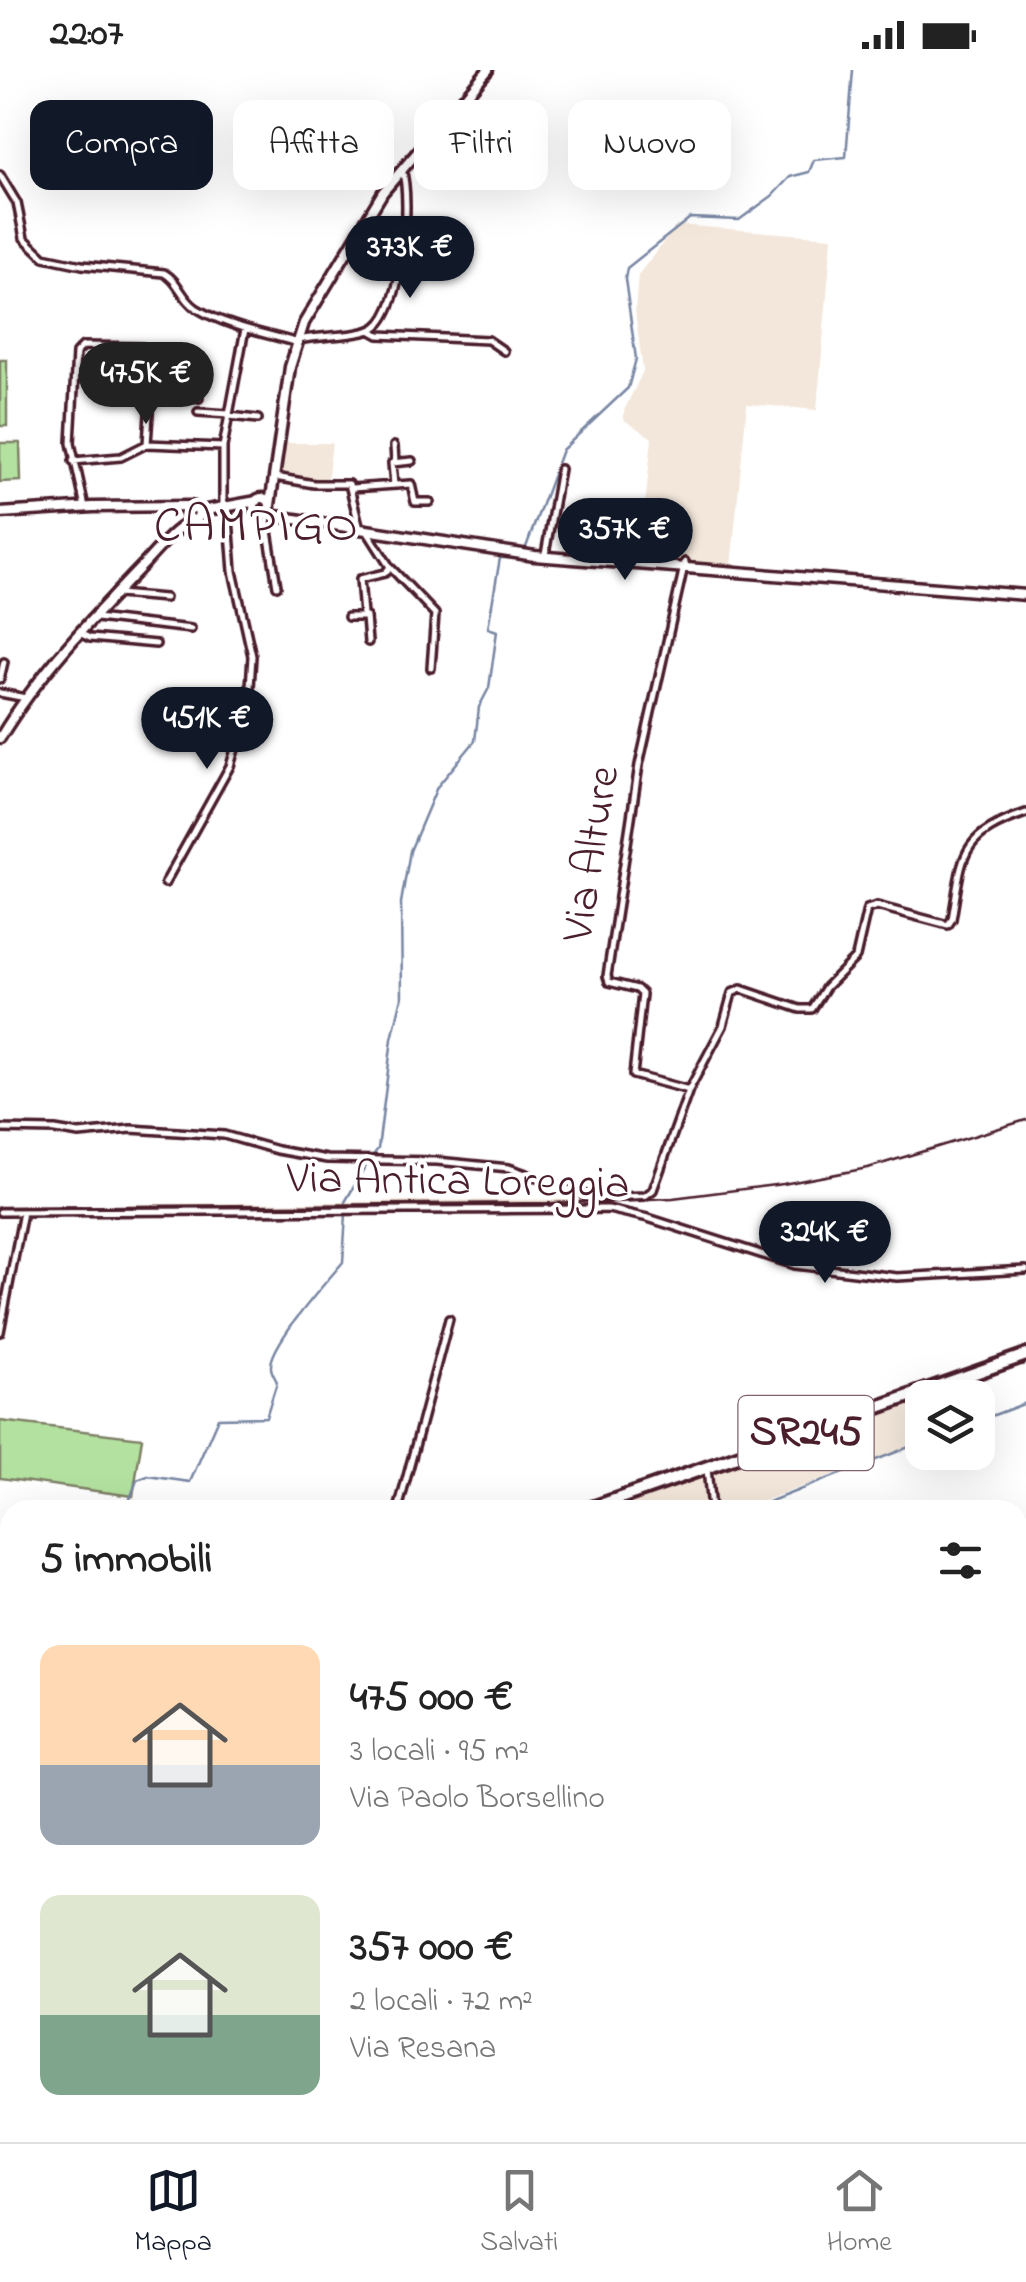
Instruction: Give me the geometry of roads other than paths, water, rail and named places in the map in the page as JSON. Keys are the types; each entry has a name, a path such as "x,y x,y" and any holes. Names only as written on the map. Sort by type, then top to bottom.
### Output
{"main road":[{"name":"SR245","path":"615,1500 1026,1355"}],"street":[{"path":"277,586 265,511 274,481 296,341 308,314 377,201 488,70"},
{"path":"0,175 17,203 24,238 44,257 82,265 164,272 196,308 245,329 296,341 370,330 382,321 394,294 405,233 402,170"},
{"path":"165,883 230,766 249,703 252,656 223,507 223,448 245,329"},
{"path":"370,330 379,335 488,340 504,351"},
{"path":"85,507 70,444 76,354 85,345 147,349 154,359 147,444"},
{"path":"151,395 199,398"},
{"path":"198,412 258,420"},
{"path":"73,462 121,457 147,444 223,448"},
{"path":"394,446 394,485"},
{"path":"395,462 412,462"},
{"path":"545,557 560,470"},
{"path":"274,481 344,482 352,488 363,530 390,567 435,614 431,668"},
{"path":"352,488 411,484 415,502 430,502"},
{"path":"0,513 174,506 191,513 240,506 363,530 545,557 685,565 730,572 1026,595"},
{"path":"583,560 594,510"},
{"path":"0,738 79,633 191,513"},
{"name":"Via Alture","path":"685,565 638,765 607,976 609,982 637,988 642,994 633,1075 689,1090"},
{"path":"368,642 360,579 385,573 390,567"},
{"path":"115,594 165,598"},
{"path":"348,617 363,614"},
{"path":"94,616 191,629"},
{"path":"79,633 90,638 156,644"},
{"path":"0,679 4,662"},
{"path":"0,693 27,698"},
{"path":"0,1130 79,1134 131,1128 224,1135 327,1159 433,1161 509,1168 594,1198 646,1196 653,1190 689,1090 723,1026 732,993 741,990 800,1009 812,1009 856,957 867,909 877,906 948,924 966,848 994,826 1026,813"},
{"name":"Via Antica Loreggia","path":"0,1212 608,1209 795,1265 898,1276 1026,1270"},
{"path":"0,1332 22,1212"},
{"path":"401,1500 449,1319"},
{"path":"707,1468 710,1500"}],"waterway":[{"path":"525,550 562,450 628,388 636,359 625,279 627,268 690,218 739,220 790,177 809,172 814,160 846,157 853,70"},
{"path":"370,1159 378,1149 392,1039 402,997 401,903 410,851 437,787 475,741 479,707 489,688 497,631 488,628 500,558 522,558"},
{"path":"345,1202 367,1164"},
{"path":"130,1500 137,1480 148,1476 190,1482 218,1418 266,1417 277,1382 271,1369 273,1357 301,1313 343,1262 346,1214"},
{"path":"995,1415 1026,1403"},
{"path":"774,1500 905,1449"}],"railway":[{"path":"0,1207 552,1203 673,1198 868,1168 1026,1120"}],"district":[{"name":"CAMPIGO","path":"257,527"}]}
